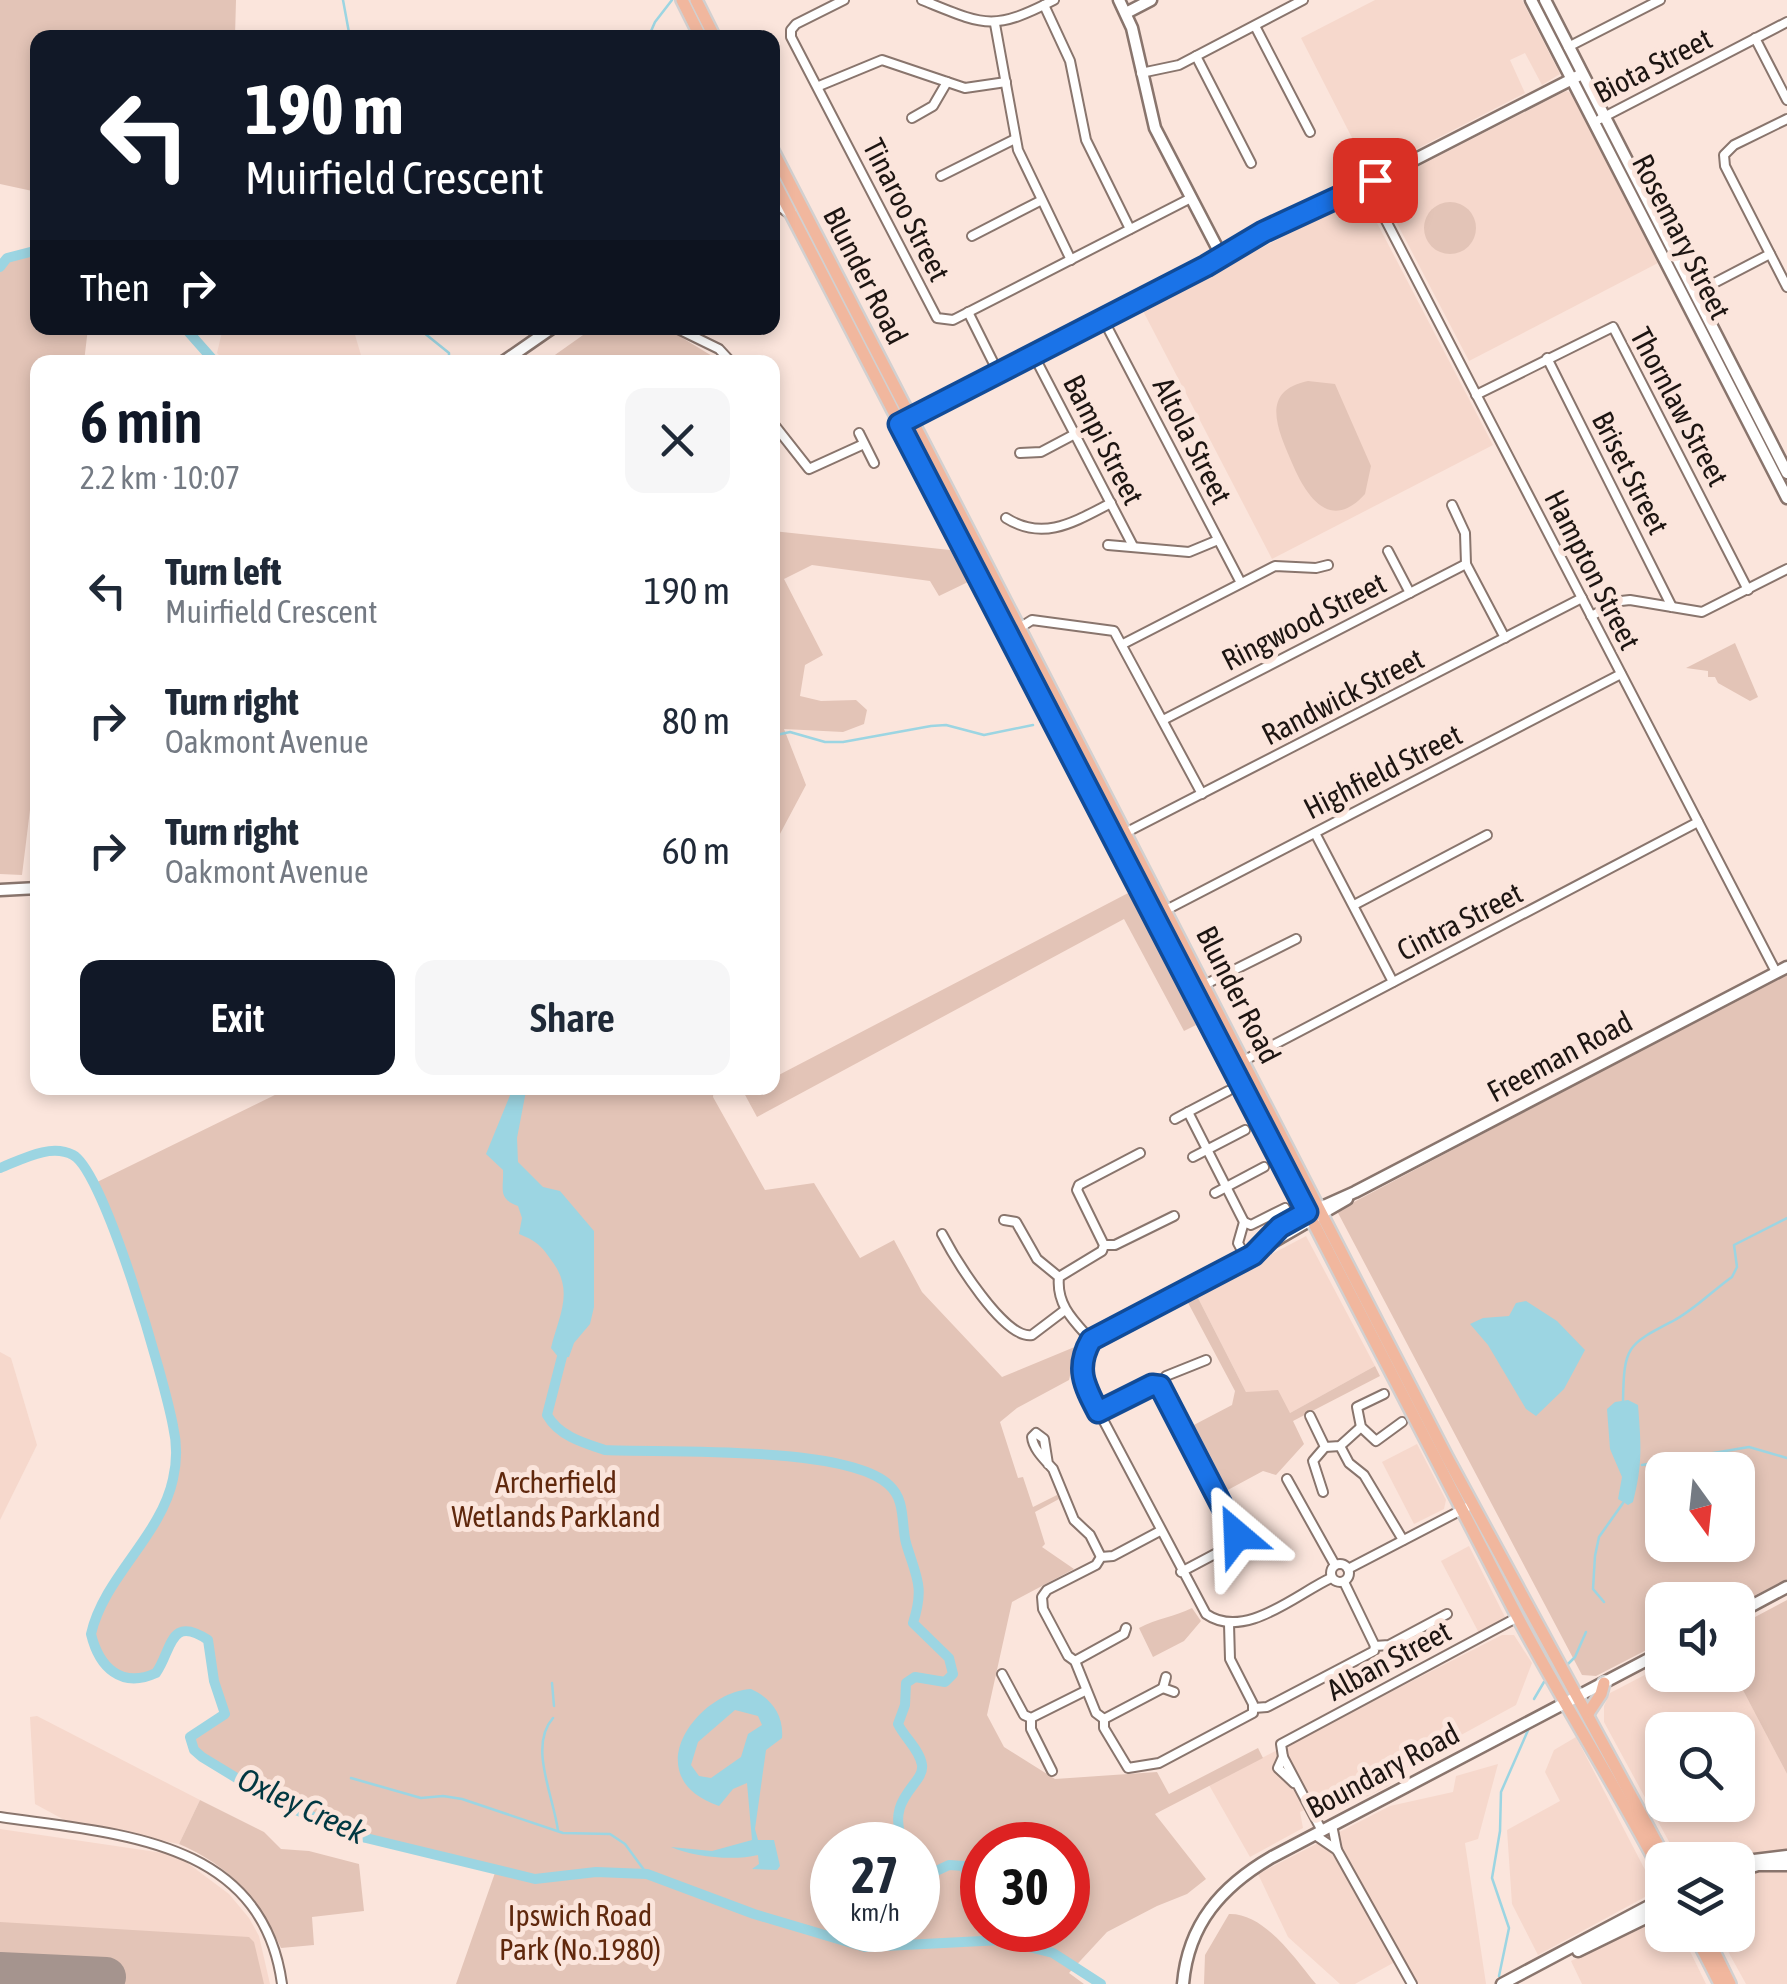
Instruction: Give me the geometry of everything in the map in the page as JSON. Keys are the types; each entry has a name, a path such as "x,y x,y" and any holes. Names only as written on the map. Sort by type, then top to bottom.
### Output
{"main road":[{"path":"1120,0 1155,128 1222,257"},
{"path":"1126,13 1151,0"},
{"name":"Rosemary Street","path":"1530,0 1604,116 1787,474"},
{"name":"Rosemary Street","path":"1545,0 1568,47 1593,122 1787,498"},
{"path":"687,1 698,30"},
{"path":"687,1 709,30"},
{"path":"904,421 1358,188 1368,188 1375,180 1576,76"},
{"name":"Blunder Road","path":"780,186 1467,1507 1518,1617 1645,1844"},
{"name":"Blunder Road","path":"780,188 904,421"},
{"path":"780,206 792,214"},
{"path":"513,355 542,335"},
{"name":"Blunder Road","path":"1014,633 1166,910 1315,1213"},
{"path":"0,890 30,888"},
{"name":"Freeman Road","path":"1250,1256 1315,1213 1782,970"},
{"name":"Blunder Road","path":"1467,1507 1579,1696 1657,1842"},
{"path":"1755,1604 1787,1587"},
{"name":"Boundary Road","path":"1182,1984 1196,1928 1215,1900 1250,1870 1645,1661"},
{"path":"1588,1712 1604,1683"},
{"path":"1755,1860 1787,1856"},
{"path":"1755,1866 1787,1865"},
{"path":"1502,1984 1645,1908"},
{"path":"1515,1984 1645,1919"},
{"path":"1703,1952 1720,1984"},
{"path":"1714,1952 1730,1984"}],"street":[{"name":"Tinaroo Street","path":"844,0 791,30 933,312 948,321 1191,198"},
{"path":"922,0 975,21 995,24 1019,18 1054,0"},
{"path":"1141,74 1170,68 1303,0"},
{"path":"1568,47 1660,0"},
{"path":"1044,5 1066,48 1086,140 1130,229"},
{"name":"Biota Street","path":"1593,122 1787,22"},
{"path":"995,24 1015,139 1070,260"},
{"path":"1255,26 1310,132"},
{"path":"1756,38 1787,100"},
{"path":"1196,56 1251,163"},
{"path":"818,86 882,60 965,88 1006,82"},
{"path":"912,118 932,106 947,82"},
{"path":"1787,119 1734,145 1724,155 1725,166 1787,286"},
{"path":"941,176 1015,139"},
{"name":"Hampton Street","path":"1368,188 1698,822 1782,970"},
{"path":"972,236 1040,201"},
{"path":"1695,293 1770,254"},
{"path":"968,312 998,372"},
{"name":"Altola Street","path":"1103,319 1241,583"},
{"name":"Thornlaw Street","path":"1476,395 1608,327 1618,331 1748,590"},
{"path":"691,335 725,355"},
{"name":"Bampi Street","path":"1034,354 1133,546"},
{"name":"Briset Street","path":"1547,358 1672,607"},
{"path":"780,432 809,470 864,444"},
{"path":"858,432 874,463"},
{"path":"1020,453 1041,452 1076,434"},
{"path":"1006,518 1024,527 1056,530 1111,503"},
{"path":"1452,505 1466,533 1466,564 1505,638"},
{"path":"1108,544 1190,552 1218,540"},
{"path":"1388,551 1410,593"},
{"name":"Ringwood Street","path":"1162,720 1466,564"},
{"path":"1123,644 1274,566 1328,565"},
{"path":"1591,616 1620,601 1702,612 1787,569"},
{"name":"Randwick Street","path":"1125,834 1582,598"},
{"path":"1014,633 1036,620 1111,629 1123,644 1202,794"},
{"name":"Highfield Street","path":"1166,910 1621,674"},
{"name":"Cintra Street","path":"1243,1060 1698,822"},
{"path":"1315,833 1393,982"},
{"path":"1354,906 1487,835"},
{"path":"1473,842 1479,854"},
{"path":"1204,986 1296,939"},
{"path":"1175,1119 1228,1092"},
{"path":"1188,1112 1244,1222 1252,1225 1285,1208"},
{"path":"1193,1157 1245,1130"},
{"path":"1060,1277 1102,1251 1104,1245 1078,1195 1079,1185 1140,1153"},
{"path":"1214,1193 1264,1167"},
{"path":"1017,1212 1016,1222 1037,1259 1060,1277"},
{"path":"1104,1245 1115,1245 1174,1216"},
{"path":"1004,1220 1016,1222"},
{"path":"1244,1222 1238,1243 1250,1256 1091,1340 1081,1362 1082,1380 1203,1611 1229,1624 1251,1620 1331,1578 1344,1582"},
{"path":"942,1234 967,1278 1018,1333 1032,1335 1065,1310"},
{"path":"1060,1277 1058,1292 1065,1310 1091,1340"},
{"path":"1160,1386 1166,1376 1206,1360"},
{"path":"1098,1412 1152,1385 1160,1386"},
{"path":"1160,1386 1202,1460 1235,1528 1236,1540"},
{"path":"1384,1394 1357,1407 1361,1427 1376,1441 1402,1422"},
{"path":"1310,1416 1325,1447"},
{"path":"1323,1492 1314,1461 1325,1447 1340,1446 1361,1427"},
{"path":"1340,1446 1349,1463 1364,1475 1403,1540"},
{"path":"1048,1464 1076,1524 1090,1535 1101,1557"},
{"path":"1287,1479 1335,1565 1348,1569 1467,1507"},
{"path":"1101,1557 1113,1556 1160,1532"},
{"path":"1236,1540 1246,1546"},
{"path":"1181,1572 1236,1540"},
{"path":"1101,1557 1096,1565 1047,1590 1042,1597 1043,1609 1068,1656 1075,1661 1120,1761 1128,1768 1138,1769 1159,1763 1249,1716 1254,1708"},
{"path":"1331,1578 1335,1565"},
{"path":"1254,1708 1267,1707 1374,1652 1376,1646 1344,1582 1348,1569"},
{"path":"1376,1646 1389,1645 1448,1614"},
{"name":"Alban Street","path":"1323,1830 1283,1756 1281,1744 1518,1617"},
{"path":"1229,1624 1230,1659 1254,1708"},
{"path":"1075,1661 1124,1634 1126,1628"},
{"path":"1002,1674 1030,1718"},
{"path":"1164,1688 1166,1677"},
{"path":"1000,1694 1010,1688"},
{"path":"1104,1719 1164,1688 1174,1692"},
{"path":"1030,1718 1086,1691"},
{"path":"1030,1718 1031,1729 1052,1771"},
{"path":"1032,1760 1044,1754"},
{"path":"0,1817 160,1845 207,1864 242,1893 260,1918 274,1946 282,1984"},
{"path":"1323,1830 1337,1850"},
{"path":"1323,1830 1412,1984"}],"shaded area":[{"path":"1375,0 1522,0 1560,74 1542,85 1525,53 1510,60 1525,93 1370,173 1301,38"},
{"path":"1566,91 1571,93 1658,263 1469,361 1378,187"},
{"path":"1363,196 1493,445 1272,559 1142,309"},
{"path":"221,335 355,335 361,355 219,355"},
{"path":"1306,1236 1375,1366 1290,1413 1246,1392 1196,1294"},
{"path":"0,1352 11,1358 37,1445 0,1520"},
{"path":"1417,1444 1446,1500 1444,1509 1414,1524 1382,1462"},
{"path":"1469,1546 1505,1617 1479,1633 1441,1561"},
{"path":"1502,1635 1514,1635 1532,1663 1516,1705 1417,1759 1388,1786 1331,1814 1324,1814 1317,1804 1300,1812 1303,1828 1250,1857 1209,1785"},
{"path":"1645,1675 1645,1692 1744,1692 1754,1712 1645,1712 1645,1797 1604,1722 1604,1706 1610,1693"},
{"path":"1755,1713 1787,1774 1787,1984 1746,1984 1728,1952 1755,1952 1755,1842 1669,1842 1658,1822 1755,1822"},
{"path":"37,1716 200,1800 179,1844 70,1823 35,1804 30,1717"},
{"path":"1576,1737 1645,1870 1645,1897 1538,1955 1512,1904 1507,1830 1560,1801 1545,1772 1554,1750"},
{"path":"1498,1764 1478,1839 1465,1843 1486,1984 1416,1984 1402,1958 1355,1984 1340,1984 1288,1937 1258,1874 1390,1806 1453,1792 1456,1776"},
{"path":"0,1829 177,1855 229,1894 249,1918 259,1936 270,1984 0,1984"},
{"path":"1645,1923 1645,1952 1690,1952 1706,1984 1582,1984 1571,1961"}],"green space":[{"path":"0,0 236,0 235,30 30,30 30,190 0,184"},
{"path":"1450,202 1468,210 1476,228 1468,246 1450,254 1432,246 1424,228 1432,210"},
{"path":"30,252 30,335 87,335 85,355 30,355 30,810 22,875 0,874 0,267 7,258"},
{"path":"583,335 678,335 710,355 555,355"},
{"path":"1308,381 1335,384 1371,466 1365,494 1341,510 1330,510 1312,498 1278,426 1276,414 1283,394"},
{"path":"780,532 950,550 968,582 939,596 930,581 812,565 784,579 823,655 805,665 800,696 821,701 856,700 867,710 864,724 843,732 784,729 806,785 780,834"},
{"path":"1735,643 1758,697 1750,701 1718,683 1715,677 1708,677 1708,671 1686,668"},
{"path":"1132,891 1196,1025 1184,1031 1124,919 757,1117 745,1095 780,1095 780,1074"},
{"path":"1787,973 1787,1579 1755,1595 1755,1582 1645,1582 1645,1651 1596,1676 1582,1675 1337,1211"},
{"name":"Archerfield Wetlands Parkland","path":"275,1095 713,1095 765,1190 814,1183 860,1258 894,1240 922,1292 1002,1377 1077,1346 1069,1380 1017,1408 1000,1422 1018,1478 1023,1477 1033,1507 1057,1495 1059,1499 1035,1512 1045,1544 1042,1547 1074,1569 1012,1602 987,1715 1004,1747 1055,1779 1157,1772 1169,1794 1258,1748 1263,1758 1155,1814 1206,1879 1187,1894 1107,1932 1090,1950 1090,1822 960,1822 960,1952 1088,1952 1069,1973 1084,1984 456,1984 496,1870 324,1822 258,1793 204,1759 190,1737 225,1714 211,1669 212,1648 202,1636 192,1632 177,1634 156,1673 143,1677 122,1677 100,1657 91,1634 97,1616 114,1582 167,1501 173,1472 165,1389 122,1251 93,1184"},
{"path":"1196,1294 1246,1392 1278,1390 1290,1413 1375,1366 1380,1376 1293,1421 1304,1444 1276,1475 1263,1471 1224,1492 1190,1427 1232,1405 1235,1391 1186,1299"},
{"path":"1787,1600 1787,1774 1744,1692 1755,1692 1755,1617"},
{"path":"1192,1608 1201,1621 1184,1641 1153,1657 1139,1628"},
{"path":"200,1800 264,1832 281,1849 309,1851 359,1864 364,1911 312,1917 314,1945 281,1948 263,1914 228,1873 179,1844"},
{"path":"1229,1914 1255,1921 1267,1929 1316,1984 1204,1984 1205,1955"},
{"path":"0,1922 249,1937 254,1942 264,1984 107,1984 107,1963 26,1960 18,1965 0,1964"}],"water":[{"path":"510,1095 525,1095 517,1138 518,1162 543,1187 560,1191 594,1231 594,1307 590,1324 574,1343 569,1357 559,1358 551,1348 563,1306 560,1275 540,1246 519,1234 522,1218 518,1206 504,1196 503,1170 486,1154"},
{"path":"1526,1301 1557,1321 1585,1350 1564,1389 1536,1416 1526,1409 1488,1345 1470,1324 1483,1318 1509,1316 1516,1303"},
{"path":"1628,1400 1638,1405 1640,1454 1633,1502 1628,1505 1618,1499 1622,1477 1610,1449 1607,1409 1615,1402"},
{"path":"751,1689 770,1702 781,1722 782,1738 766,1750 755,1829 758,1840 774,1840 780,1866 777,1870 752,1869 759,1864 758,1855 714,1857 671,1847 712,1851 752,1840 747,1783 733,1789 719,1806 694,1793 681,1776 678,1757 683,1738 695,1720 711,1704","holes":["735,1710 758,1716 762,1725 748,1734 741,1757 711,1778 699,1776 691,1765 698,1742"]}],"waterway":[{"path":"343,0 349,30"},
{"path":"652,30 672,0"},
{"path":"0,267 7,258 30,252"},
{"path":"191,335 209,355"},
{"path":"427,335 449,355"},
{"path":"780,734 790,732 825,742 843,742 931,726 946,725 984,735 1033,725"},
{"name":"Oxley Creek","path":"0,1168 45,1152 73,1155 86,1170 117,1237 168,1403 175,1466 167,1500 108,1594 91,1634 106,1665 113,1672 132,1678 156,1673 179,1633 195,1633 208,1640 214,1681 225,1714 190,1737 194,1750 202,1757 276,1802 366,1838 535,1879 596,1872 647,1874 754,1914 865,1947 1002,1940 1053,1953 1101,1984"},
{"path":"1623,1401 1627,1358 1637,1342 1688,1311 1732,1277 1737,1267 1734,1245 1787,1218"},
{"path":"565,1345 547,1415 558,1428 580,1441 605,1450 754,1454 836,1463 867,1472 894,1491 901,1505 906,1543 918,1582 913,1623 949,1658 953,1674 945,1682 915,1677 906,1683 905,1705 898,1724 922,1765 901,1804 898,1822"},
{"path":"1642,1465 1749,1447 1787,1458"},
{"path":"1604,1602 1593,1589 1595,1556 1599,1537 1623,1503"},
{"path":"1567,1665 1586,1632"},
{"path":"1534,1699 1544,1682"},
{"path":"552,1683 554,1706"},
{"path":"553,1718 546,1730 543,1757 558,1831"},
{"path":"1499,1976 1509,1928 1492,1878 1500,1831 1501,1792 1529,1728"},
{"path":"351,1778 421,1798 462,1799 563,1833 610,1834 625,1844 647,1874"},
{"path":"940,1869 960,1866"}],"taxiway":[{"path":"65,1975 92,1978 100,1984"}],"runway":[{"path":"0,1972 106,1977"}],"route":[{"path":"1237,1535 1202,1460 1160,1386 1152,1385 1098,1412 1082,1380 1081,1362 1091,1340 1253,1255 1280,1227 1307,1212 899,424 1206,266 1263,232 1269,233 1358,188 1368,188 1375,180"}],"park label":[{"name":"Ipswich Road Park (No.1980)","path":"580,1933"}]}
